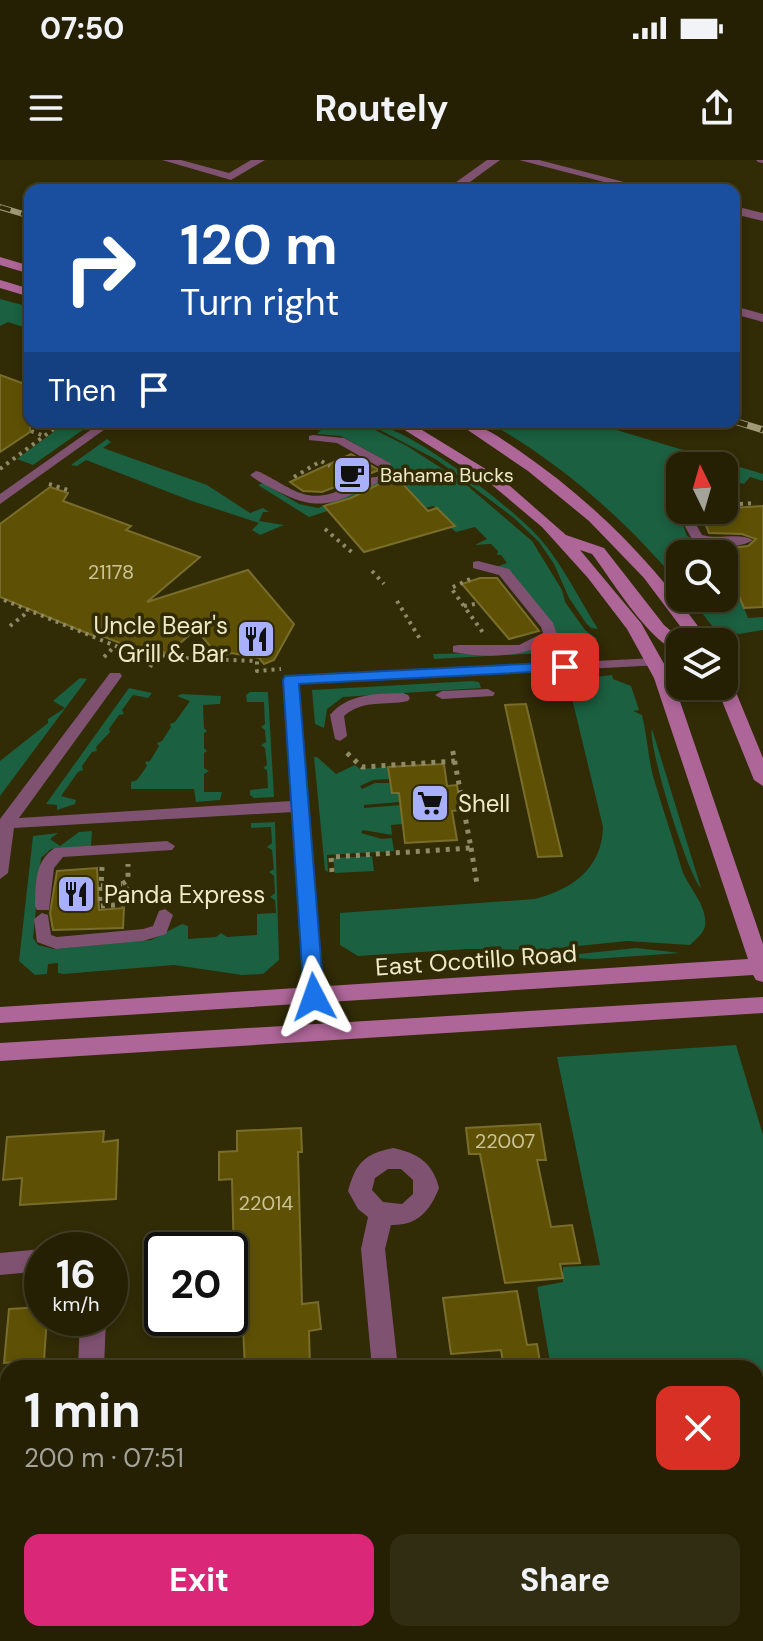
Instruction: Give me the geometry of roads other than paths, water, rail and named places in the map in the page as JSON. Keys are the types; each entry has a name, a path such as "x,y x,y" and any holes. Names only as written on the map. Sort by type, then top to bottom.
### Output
{"main road":[{"path":"0,261 24,268"},
{"path":"0,284 24,291"},
{"path":"409,428 497,482 559,538 635,627 656,662 762,969"},
{"path":"472,428 540,471 589,511 628,547 691,628"},
{"path":"559,538 598,551 666,636"},
{"path":"730,700 763,780"},
{"name":"East Ocotillo Road","path":"0,1015 762,969"},
{"path":"0,1052 763,1005"}],"street":[{"path":"168,160 231,177 259,160"},
{"path":"460,184 494,160"},
{"path":"525,160 624,184"},
{"path":"740,211 763,217"},
{"path":"740,312 763,318"},
{"path":"381,1214 373,1249 384,1360"},
{"path":"0,1264 24,1262"},
{"path":"91,1360 92,1336"}],"lane":[{"path":"0,500 101,428"},
{"path":"256,475 314,504 324,503 388,472 386,466 338,439 313,438"},
{"path":"690,524 697,538 711,542 747,540"},
{"path":"458,649 521,648 544,640 550,634 548,626 504,572 478,565"},
{"path":"314,997 291,680 656,662"},
{"path":"0,873 3,823 115,676"},
{"path":"442,695 488,693"},
{"path":"340,736 337,715 345,707 369,699 403,698"},
{"path":"3,823 300,806"},
{"path":"165,915 160,930 143,935 56,943 43,938 46,863 51,856 60,852 167,846"}],"railway":[{"path":"0,207 24,214"},
{"path":"740,423 763,430"}],"place":[{"name":"Bahama Bucks","path":"352,475"},
{"name":"Uncle Bear's Grill & Bar","path":"256,639"},
{"name":"Shell","path":"430,803"},
{"name":"Panda Express","path":"76,894"}]}
